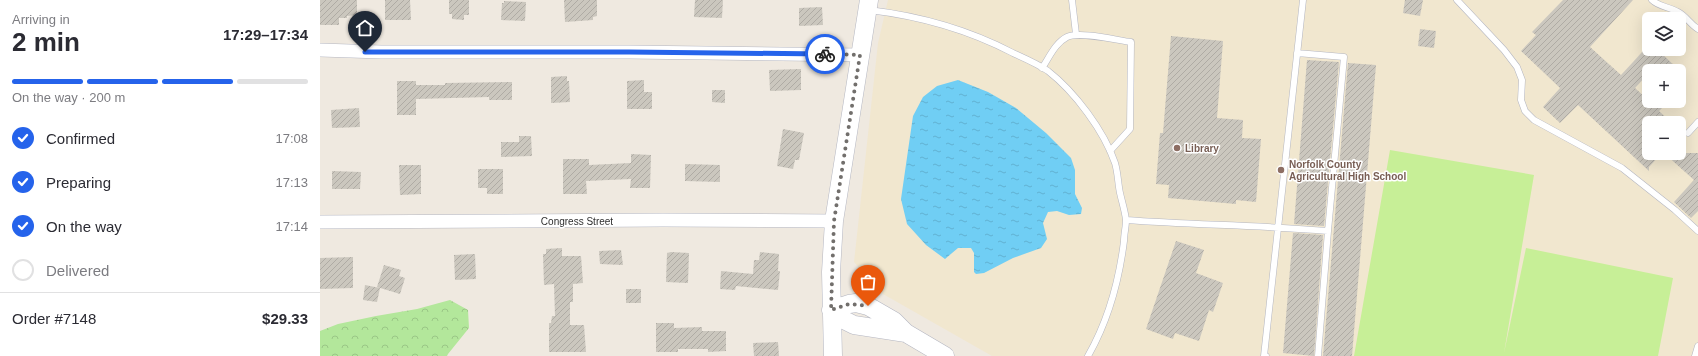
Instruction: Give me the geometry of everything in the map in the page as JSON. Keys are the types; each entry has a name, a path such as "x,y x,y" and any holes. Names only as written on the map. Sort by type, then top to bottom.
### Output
{"main road":[{"path":"833,356 831,310 834,221 868,5"},
{"path":"831,310 844,320 854,325 906,333 945,356"}],"street":[{"path":"320,50 380,52 629,52 860,55"},
{"name":"Congress Street","path":"320,222 663,220 834,221"}],"lane":[{"path":"1072,0 1076,34"},
{"path":"1266,356 1264,356 1277,227 1303,0"},
{"path":"1457,0 1504,50 1517,67 1522,80 1521,100 1525,111 1534,120 1622,168 1675,210 1698,231"},
{"path":"1652,0 1656,4 1668,6 1680,13 1698,29"},
{"path":"868,5 954,27 989,40 1042,68 1068,91 1086,112 1103,137 1116,164 1126,220 1122,258 1109,309 1088,356"},
{"path":"1042,68 1056,47 1066,37 1076,34 1131,42 1130,129 1110,152"},
{"path":"1297,53 1344,57 1318,356"},
{"path":"1688,133 1698,122"},
{"path":"1126,220 1171,224 1277,227 1328,231"},
{"path":"1695,356 1698,346"}],"shaded area":[{"name":"Norfolk County Agricultural High School","path":"888,0 1698,0 1698,356 992,356 883,294 854,262 878,43"}],"green space":[{"path":"1390,150 1534,175 1504,353 1526,248 1673,278 1658,356 1354,356"},
{"path":"450,300 468,310 469,328 447,356 320,356 320,331 338,324 417,309"}],"water":[{"path":"958,80 988,92 1016,108 1046,133 1071,158 1075,170 1075,194 1082,208 1081,214 1069,215 1057,211 1048,212 1043,223 1047,239 1041,248 1013,258 984,273 976,274 974,272 974,253 971,248 958,248 945,259 926,245 907,224 901,199 913,116 923,97 937,86"}],"building":[{"path":"320,0 357,0 357,15 347,16 347,18 339,18 339,25 320,25"},
{"path":"385,0 410,0 411,20 385,20"},
{"path":"449,0 469,0 469,15 464,15 464,20 452,19 452,14 449,14"},
{"path":"564,0 597,0 597,16 593,17 593,20 565,22"},
{"path":"695,0 723,0 722,18 694,17"},
{"path":"1405,0 1423,0 1420,16 1403,13"},
{"path":"1563,0 1633,0 1590,47 1621,75 1642,52 1642,56 1664,56 1673,64 1642,64 1642,80 1635,88 1642,94 1642,108 1662,108 1659,111 1664,116 1642,116 1642,160 1656,160 1649,167 1649,171 1578,105 1560,123 1543,107 1560,88 1521,51 1536,35 1532,32"},
{"path":"504,1 526,2 525,21 501,20 502,3 504,3"},
{"path":"822,7 823,25 799,26 799,8"},
{"path":"1420,29 1436,31 1434,48 1418,46"},
{"path":"1171,36 1223,41 1217,118 1243,120 1242,138 1261,139 1256,202 1236,200 1236,204 1168,198 1169,185 1156,184 1160,133 1163,133"},
{"path":"1307,60 1339,62 1324,226 1294,224"},
{"path":"1348,63 1376,65 1352,356 1323,356"},
{"path":"801,69 801,90 770,91 769,70"},
{"path":"567,76 567,81 569,81 570,102 551,103 551,77"},
{"path":"644,80 644,92 652,92 652,109 627,109 627,81"},
{"path":"397,81 416,81 416,85 512,82 512,100 489,100 489,97 416,99 416,115 397,115"},
{"path":"712,90 725,90 725,103 712,102"},
{"path":"359,108 360,127 332,128 331,110"},
{"path":"783,129 804,133 799,160 795,160 793,169 777,166"},
{"path":"519,136 531,136 532,156 501,157 501,142 519,142"},
{"path":"1686,153 1698,153 1698,211 1691,218 1674,202 1694,180 1672,160 1686,160"},
{"path":"631,154 651,155 650,188 630,188 631,179 586,181 587,194 563,194 563,159 589,159 589,165 631,163"},
{"path":"685,164 720,165 720,182 685,181"},
{"path":"399,165 421,165 421,194 400,195"},
{"path":"478,169 503,169 503,194 487,194 487,188 478,188"},
{"path":"332,171 361,172 360,189 332,189"},
{"path":"1293,233 1323,235 1314,356 1283,353"},
{"path":"1176,241 1204,250 1196,273 1223,283 1213,312 1209,310 1199,341 1175,333 1173,339 1146,329"},
{"path":"562,248 562,256 581,256 583,283 573,284 573,302 570,302 570,325 584,325 586,352 549,352 549,323 551,323 552,316 555,316 554,284 544,285 543,254 546,254 546,249"},
{"path":"621,250 623,265 600,264 599,251"},
{"path":"760,252 779,254 778,271 780,271 778,290 736,286 735,290 720,289 721,271 753,274 754,260 759,260"},
{"path":"667,253 689,253 688,283 666,282"},
{"path":"475,254 476,279 455,280 454,255"},
{"path":"353,257 353,288 320,289 320,258"},
{"path":"384,265 401,270 399,276 405,278 400,294 377,287"},
{"path":"365,285 380,288 377,302 363,300"},
{"path":"626,289 641,289 641,303 626,303"},
{"path":"656,323 674,323 674,328 702,327 702,331 726,331 726,351 708,352 708,349 678,349 678,352 656,352"},
{"path":"778,342 779,356 754,356 753,343"}],"way so far":[{"path":"825,54 860,55 834,221 831,272 831,310 856,303 868,306"}],"place":[{"name":"Library","path":"1177,148"},
{"name":"Norfolk County Agricultural High School","path":"1281,170"}],"route":[{"path":"365,52 825,54"}]}
